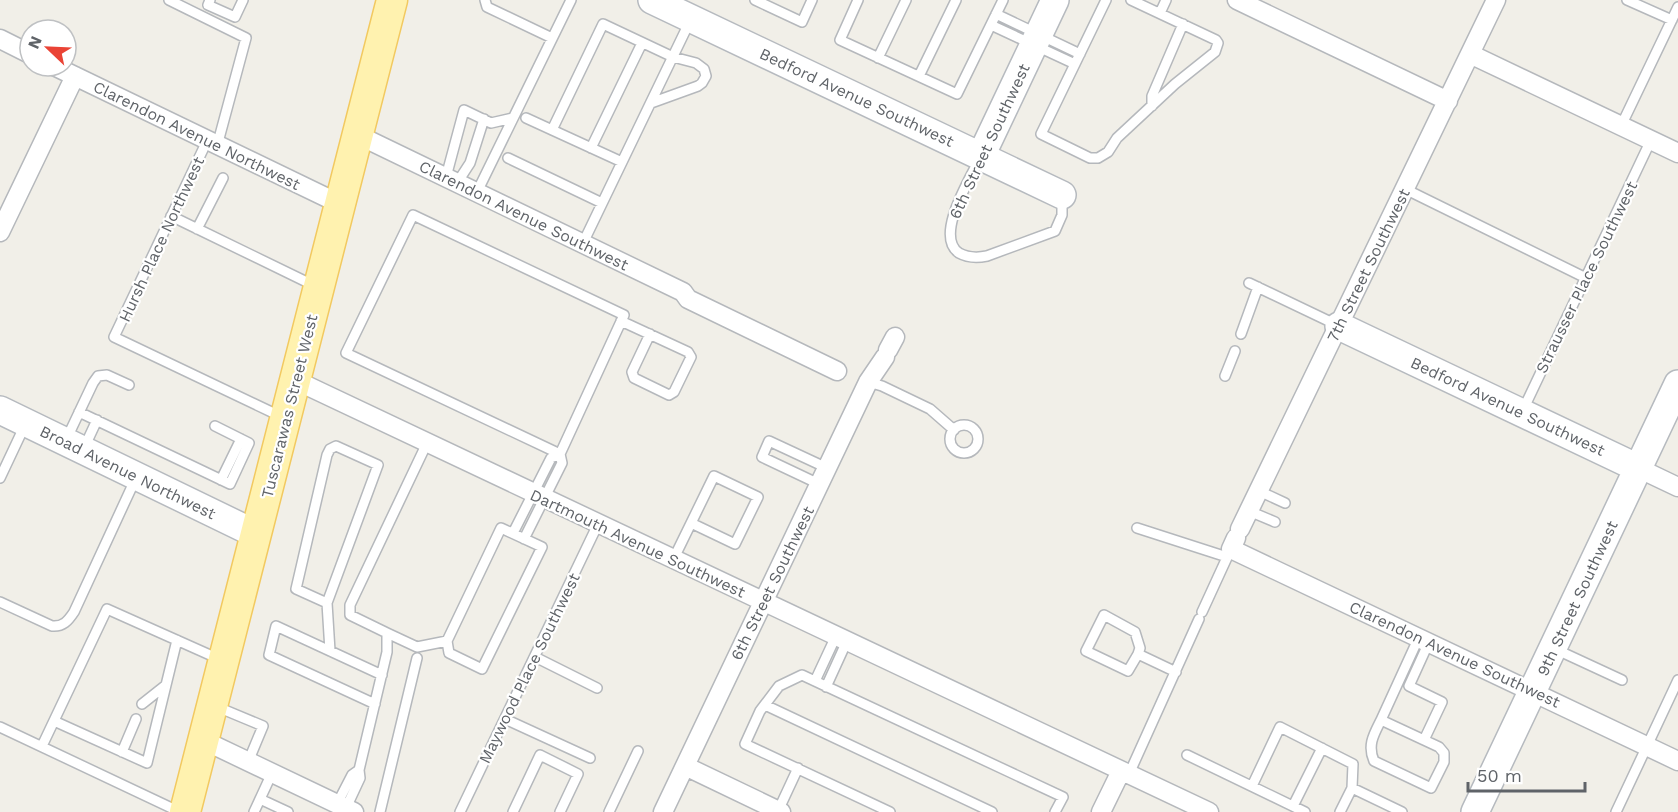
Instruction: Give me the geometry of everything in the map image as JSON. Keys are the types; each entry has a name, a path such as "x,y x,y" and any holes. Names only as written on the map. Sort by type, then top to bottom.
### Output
{"main road":[{"name":"Tuscarawas Street West","path":"185,812 392,0"}],"street":[{"name":"Bedford Avenue Southwest","path":"652,0 1062,195"},
{"name":"6th Street Southwest","path":"981,156 1055,0"},
{"path":"1237,0 1448,101"},
{"name":"7th Street Southwest","path":"1233,543 1496,0"},
{"path":"0,39 18,48"},
{"path":"1470,54 1678,153"},
{"name":"Clarendon Avenue Northwest","path":"78,77 340,204"},
{"path":"0,232 74,78"},
{"name":"Clarendon Avenue Southwest","path":"358,135 683,292 688,299 841,373 868,382"},
{"name":"Bedford Avenue Southwest","path":"1339,326 1678,487"},
{"name":"6th Street Southwest","path":"663,812 868,382 889,348"},
{"name":"Dartmouth Avenue Southwest","path":"295,380 1209,812"},
{"name":"9th Street Southwest","path":"1475,812 1678,384"},
{"name":"Broad Avenue Northwest","path":"0,410 256,534"},
{"name":"Clarendon Avenue Southwest","path":"1233,543 1424,640 1678,761"},
{"path":"204,740 346,808"},
{"path":"685,766 774,810"},
{"name":"7th Street Southwest","path":"1101,812 1125,773"}],"lane":[{"name":"Hursh Place Northwest","path":"169,0 246,38 212,143 171,216 114,337 285,419"},
{"path":"210,0 208,4 235,17 243,0"},
{"path":"485,0 487,7 552,38"},
{"path":"477,192 571,0"},
{"path":"755,0 802,22 812,0"},
{"path":"858,0 840,40 957,94 1003,0"},
{"path":"878,58 906,0"},
{"path":"919,76 956,0"},
{"path":"1106,0 1041,134 1084,156 1098,158 1108,152 1117,138 1175,84 1215,52 1218,43 1184,24 1131,0"},
{"path":"1160,13 1166,0"},
{"path":"1627,0 1672,20"},
{"path":"1621,126 1678,7"},
{"path":"996,14 1075,64"},
{"path":"583,243 691,19"},
{"path":"552,129 603,24 673,57 701,65 705,71 705,78 698,86 651,103"},
{"path":"1152,106 1152,96 1184,24"},
{"path":"991,25 1080,54"},
{"path":"591,148 642,43"},
{"path":"451,180 464,110 491,123 513,118"},
{"path":"526,118 622,162"},
{"path":"451,180 470,163 484,119"},
{"name":"Strausser Place Southwest","path":"1521,413 1651,140"},
{"name":"6th Street Southwest","path":"981,156 954,214 949,232 952,246 965,256 987,256 1055,231 1062,215 1062,195"},
{"path":"508,158 602,203"},
{"path":"197,229 223,178"},
{"path":"1405,189 1586,278"},
{"path":"524,538 550,458 560,454 624,315 413,215 346,353 560,454"},
{"path":"171,216 319,287"},
{"path":"1241,334 1253,285 1339,326"},
{"path":"621,321 650,334 688,352 691,357 674,392 669,394 634,378 632,372 650,334"},
{"path":"1225,376 1234,351"},
{"path":"74,446 80,412 98,376 107,375 129,385"},
{"path":"868,382 882,386 930,409 954,430"},
{"path":"80,412 225,482 241,439 215,426"},
{"path":"74,446 97,420"},
{"path":"0,478 26,423"},
{"path":"770,441 823,476 762,457 770,441"},
{"path":"427,443 350,605 350,615 417,647 447,641"},
{"path":"327,603 296,589 327,455 330,449 336,446 378,465 327,603 330,651"},
{"path":"0,602 44,623 60,627 70,618 137,476"},
{"path":"673,560 691,523 714,476 758,497 735,544 691,523"},
{"path":"1259,491 1285,503"},
{"path":"513,533 538,496"},
{"path":"1249,510 1275,522"},
{"name":"Maywood Place Southwest","path":"460,812 598,524"},
{"path":"501,528 513,533 542,547 482,669 449,653 447,641 501,528"},
{"path":"1137,528 1233,543"},
{"name":"7th Street Southwest","path":"1125,773 1176,672 1233,543"},
{"path":"42,746 107,609 224,661"},
{"path":"1104,615 1135,632 1140,648 1138,654 1128,671 1086,651 1104,615"},
{"path":"375,704 269,655 276,626 383,672"},
{"path":"346,808 352,775 359,770 383,672 387,652 387,633"},
{"path":"815,681 842,639"},
{"path":"826,687 842,639"},
{"path":"54,721 147,764 177,640"},
{"path":"1381,720 1439,747 1444,753 1444,762 1431,788 1374,761 1370,753 1371,742 1381,720 1424,640"},
{"path":"1424,640 1409,686 1442,702 1424,740"},
{"path":"1553,648 1622,680"},
{"path":"1138,654 1176,672"},
{"path":"535,657 597,688"},
{"path":"380,812 417,658"},
{"path":"890,812 745,744 765,705 779,686 802,675 1063,797 1055,812"},
{"path":"1616,812 1678,680"},
{"path":"142,704 166,685"},
{"path":"213,705 263,726 248,762"},
{"path":"765,705 992,812"},
{"path":"122,752 136,719"},
{"path":"505,719 590,758"},
{"path":"0,726 180,812"},
{"path":"1252,786 1280,728 1353,764 1352,788 1340,812"},
{"path":"1293,806 1322,748"},
{"path":"609,812 638,752"},
{"path":"513,812 540,755 578,774 560,812"},
{"path":"1187,755 1305,812"},
{"path":"774,810 798,768"},
{"path":"254,812 272,773"},
{"path":"1352,788 1402,812"},
{"path":"260,799 288,812"}]}
